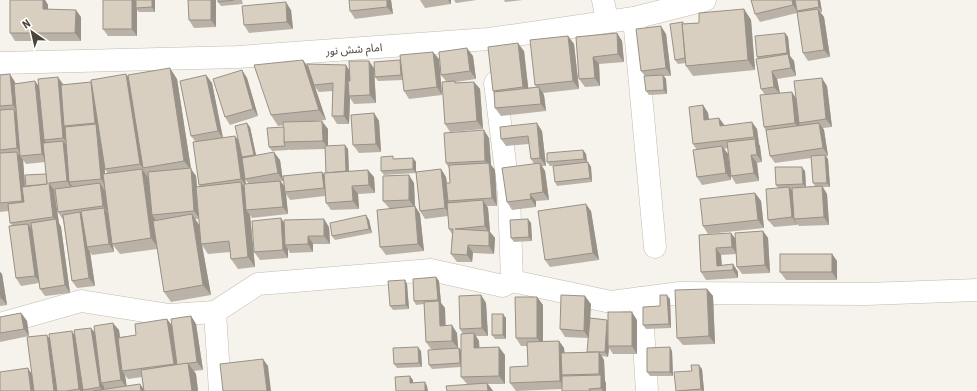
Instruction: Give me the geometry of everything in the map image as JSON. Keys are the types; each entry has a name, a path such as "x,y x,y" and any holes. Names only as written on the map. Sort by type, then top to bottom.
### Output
{"street":[{"path":"603,0 607,21"},
{"name":"امام شش نور","path":"0,63 491,52 607,21 634,18 705,0"},
{"path":"634,18 655,246"},
{"path":"491,52 509,194 512,281"},
{"path":"0,324 81,301 169,315 216,312 258,284 431,270 503,286 512,281 612,302 680,293 867,294 977,290"},
{"path":"641,298 647,391"},
{"path":"216,312 220,391"}],"building":[{"path":"10,0 43,0 43,9 76,10 75,33 10,33"},
{"path":"103,0 132,0 132,29 103,29"},
{"path":"136,0 152,0 152,7 136,8"},
{"path":"188,0 211,0 211,20 189,20"},
{"path":"218,0 234,0 218,2"},
{"path":"349,0 387,0 387,7 350,11"},
{"path":"751,0 792,0 793,5 755,14"},
{"path":"795,0 818,0 819,7 797,11"},
{"path":"286,2 287,22 244,25 242,6"},
{"path":"744,9 748,60 686,66 682,24 699,23 699,13"},
{"path":"818,9 824,50 803,53 797,12"},
{"path":"683,22 685,58 675,60 670,24"},
{"path":"661,26 666,68 641,71 636,29"},
{"path":"617,33 618,54 593,57 595,78 579,79 576,37"},
{"path":"785,33 787,53 757,57 755,36"},
{"path":"568,36 573,81 535,85 530,40"},
{"path":"518,43 523,87 493,91 488,47"},
{"path":"467,48 470,71 441,75 439,52"},
{"path":"433,52 437,87 404,91 400,55"},
{"path":"788,54 791,68 772,71 774,87 761,89 756,59"},
{"path":"303,60 319,110 271,115 254,65"},
{"path":"400,60 401,75 375,77 374,62"},
{"path":"349,61 369,61 370,95 349,96"},
{"path":"307,64 346,65 344,116 332,116 333,83 314,85"},
{"path":"170,68 184,161 143,168 128,75"},
{"path":"242,70 253,109 225,117 213,79"},
{"path":"10,74 13,105 0,106 0,75"},
{"path":"126,74 140,164 105,169 91,80"},
{"path":"206,75 218,131 191,136 180,81"},
{"path":"663,75 664,90 646,91 644,76"},
{"path":"58,77 63,138 44,140 38,79"},
{"path":"822,78 826,119 799,123 794,81"},
{"path":"35,81 42,154 20,156 14,84"},
{"path":"455,81 455,83 474,82 477,121 445,124 442,82"},
{"path":"91,82 95,123 64,126 61,85"},
{"path":"539,87 541,104 495,108 494,92"},
{"path":"792,92 795,123 764,127 760,95"},
{"path":"703,105 704,120 719,118 720,126 752,122 754,137 693,144 689,107"},
{"path":"14,109 17,148 0,150 0,110"},
{"path":"374,113 376,144 353,145 351,115"},
{"path":"322,121 323,141 284,142 283,122"},
{"path":"247,123 254,155 242,157 235,126"},
{"path":"537,123 540,158 531,159 528,136 501,139 500,127"},
{"path":"819,123 823,148 770,156 766,130"},
{"path":"96,124 101,179 69,182 65,127"},
{"path":"284,127 285,146 269,147 267,128"},
{"path":"484,130 485,161 446,163 444,133"},
{"path":"235,136 241,179 199,185 193,142"},
{"path":"755,139 757,155 751,155 754,173 731,176 727,142"},
{"path":"63,141 67,181 49,183 53,217 10,223 8,204 24,202 22,187 47,184 43,143"},
{"path":"345,145 346,171 326,173 325,146"},
{"path":"722,146 726,173 697,177 693,150"},
{"path":"583,150 584,159 547,162 547,153"},
{"path":"17,152 22,201 0,203 0,153"},
{"path":"274,152 278,173 245,179 242,158"},
{"path":"825,155 827,183 813,183 811,156"},
{"path":"393,156 393,159 413,158 413,169 381,171 381,157"},
{"path":"588,162 590,178 555,182 553,166"},
{"path":"489,163 492,198 448,201 446,183 450,183 449,165"},
{"path":"540,163 543,192 530,194 531,199 507,202 502,168"},
{"path":"775,167 802,167 803,184 776,185"},
{"path":"191,168 194,211 152,215 148,172"},
{"path":"142,169 151,238 112,244 103,174"},
{"path":"441,169 445,208 420,211 416,172"},
{"path":"368,170 369,185 352,186 353,201 326,203 324,173"},
{"path":"322,172 324,188 285,192 283,176"},
{"path":"46,174 47,184 26,186 25,175"},
{"path":"409,175 409,200 383,201 383,176"},
{"path":"280,181 283,207 246,210 244,184"},
{"path":"241,182 248,257 231,259 229,241 201,244 196,187"},
{"path":"100,183 103,206 58,212 55,189"},
{"path":"822,186 824,217 794,219 792,188"},
{"path":"789,187 792,217 768,220 766,189"},
{"path":"755,193 758,220 703,226 700,199"},
{"path":"483,200 485,226 455,229 489,231 489,246 468,245 467,255 451,254 453,229 449,229 447,203"},
{"path":"586,204 593,253 545,260 538,211"},
{"path":"415,206 418,244 380,247 377,210"},
{"path":"104,208 109,244 87,247 81,211"},
{"path":"80,212 89,278 72,281 63,215"},
{"path":"192,214 203,285 164,292 153,221"},
{"path":"366,215 369,229 332,236 330,223"},
{"path":"281,218 283,250 254,252 252,221"},
{"path":"56,219 65,285 40,289 31,223"},
{"path":"324,219 324,236 308,236 308,244 285,245 284,220"},
{"path":"528,219 529,237 511,238 510,220"},
{"path":"28,224 35,276 16,278 9,226"},
{"path":"763,231 765,265 737,267 735,233"},
{"path":"731,233 732,247 716,248 717,266 733,264 733,270 701,272 699,235"},
{"path":"780,254 832,254 832,272 780,272"},
{"path":"436,277 438,300 414,301 413,279"},
{"path":"405,280 406,305 390,306 388,281"},
{"path":"707,289 709,336 677,338 675,290"},
{"path":"481,295 482,328 460,329 459,296"},
{"path":"561,295 585,296 584,331 560,329"},
{"path":"660,295 667,295 669,324 643,325 643,307 660,306"},
{"path":"515,297 537,297 537,338 516,338"},
{"path":"439,301 440,326 452,325 452,341 426,342 424,302"},
{"path":"608,312 632,312 632,346 608,346"},
{"path":"21,313 24,329 0,333 0,317"},
{"path":"492,314 503,314 503,335 492,335"},
{"path":"191,316 197,362 177,365 171,319"},
{"path":"590,318 607,320 605,352 587,352"},
{"path":"167,319 174,364 122,371 118,338 136,335 135,324"},
{"path":"113,323 121,380 101,383 94,326"},
{"path":"91,328 100,387 83,390 74,330"},
{"path":"72,331 79,389 57,391 49,334"},
{"path":"474,333 474,348 499,347 499,376 461,377 461,334"},
{"path":"47,335 54,391 34,391 27,337"},
{"path":"559,341 560,381 510,383 510,367 528,366 527,342"},
{"path":"418,347 419,363 394,364 393,348"},
{"path":"670,347 670,372 647,372 647,348"},
{"path":"459,348 460,363 429,365 428,350"},
{"path":"599,352 599,374 562,375 561,353"},
{"path":"263,359 267,391 223,391 220,364"},
{"path":"188,363 192,391 144,391 141,370"},
{"path":"691,365 699,365 701,389 676,391 674,372 692,371"},
{"path":"28,368 31,391 0,391 0,372"},
{"path":"601,375 601,388 589,389 590,391 562,391 562,376"},
{"path":"410,376 410,383 425,382 425,391 396,391 395,377"},
{"path":"487,383 488,391 447,391 446,386"},
{"path":"140,384 141,391 93,391"}]}
